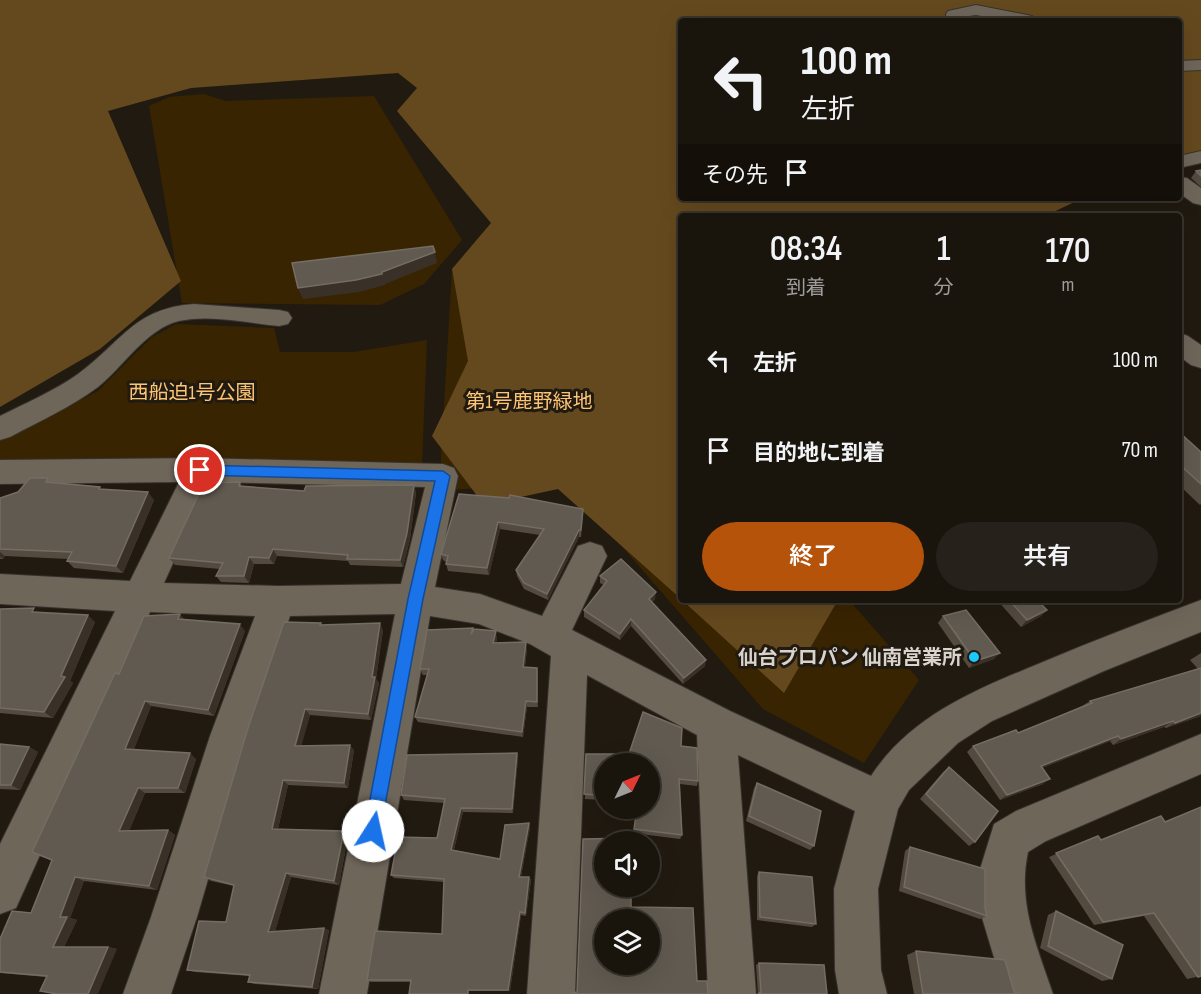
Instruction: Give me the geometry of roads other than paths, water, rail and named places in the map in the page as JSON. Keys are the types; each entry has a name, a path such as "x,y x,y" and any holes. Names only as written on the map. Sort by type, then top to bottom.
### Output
{"street":[{"path":"955,18 954,14 976,10 1017,18"},
{"path":"1182,66 1201,65"},
{"path":"1182,161 1201,157"},
{"path":"1182,185 1201,198"},
{"path":"0,429 61,398 80,385 144,331 169,316 189,312 279,318"},
{"path":"1182,344 1201,360"},
{"path":"1182,369 1201,364"},
{"path":"0,472 200,470 443,476 415,599 343,994"},
{"path":"0,892 200,470"},
{"path":"551,994 560,642 590,556"},
{"path":"0,589 138,597 278,601 415,599 480,609 560,642 716,724 879,801"},
{"path":"147,994 174,917 230,736 278,601"},
{"path":"863,994 858,970 856,889 879,801 895,776 944,729 978,708 1091,659 1201,616"},
{"path":"716,724 732,994"},
{"path":"1029,994 1003,911 1003,866 1009,839 1031,826 1201,754"}],"place":[{"name":"仙台プロパン 仙南営業所","path":"974,657"}],"park label":[{"name":"西船迫1号公園","path":"192,392"},
{"name":"第1号鹿野緑地","path":"529,401"}]}
